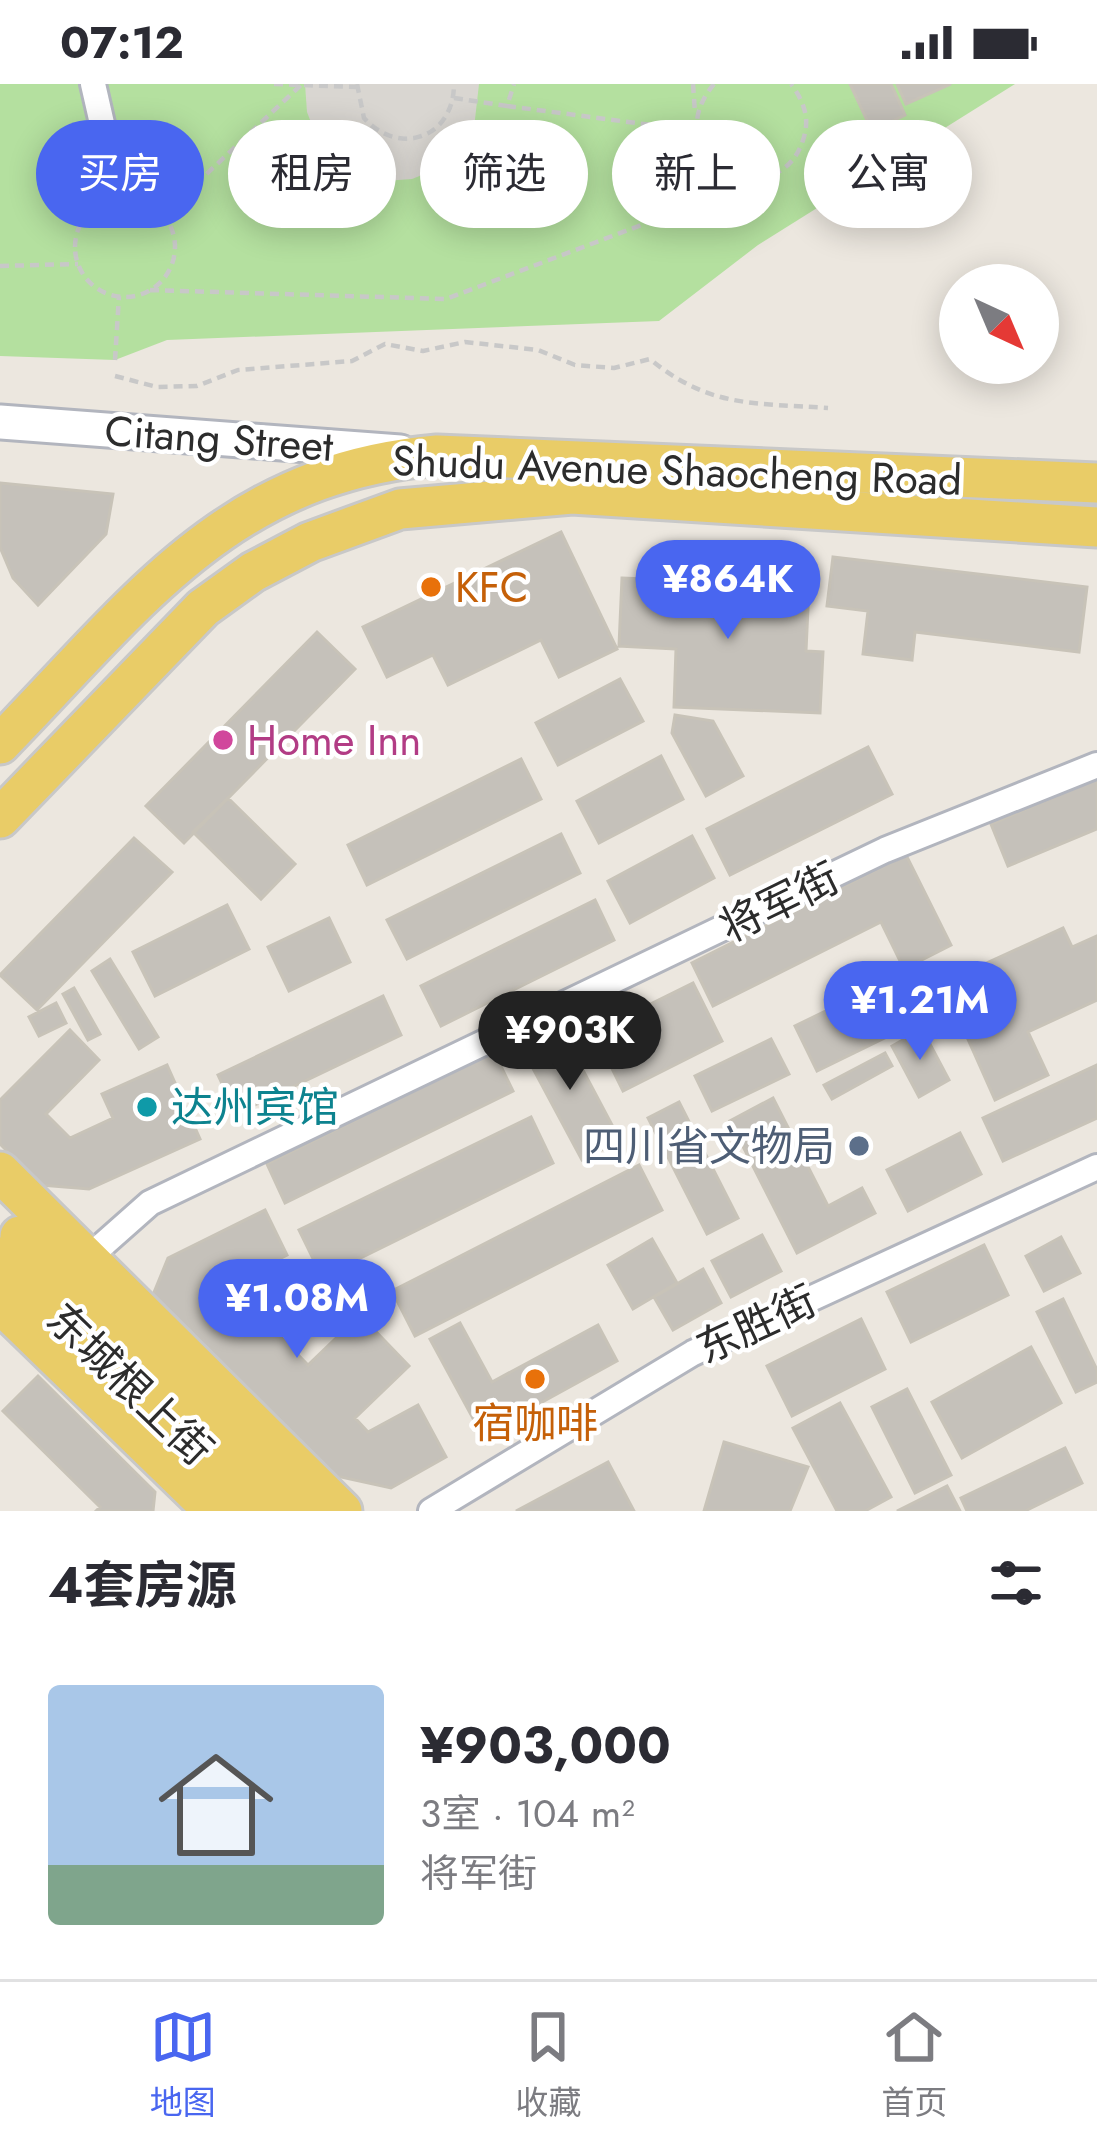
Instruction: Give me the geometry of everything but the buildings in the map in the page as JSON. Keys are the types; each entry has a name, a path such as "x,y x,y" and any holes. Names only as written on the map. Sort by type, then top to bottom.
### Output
{"main road":[{"name":"Citang Street","path":"0,422 437,455"},
{"name":"Shudu Avenue Shaocheng Road","path":"0,744 172,569 241,514 304,482 365,462 437,455 1097,483"},
{"name":"Shudu Avenue Shaocheng Road","path":"0,818 203,608 253,572 310,542 400,509 572,494 1097,526"},
{"name":"东城根上街","path":"0,1172 342,1511"},
{"name":"东城根上街","path":"10,1246 260,1511"},
{"name":"东城根上街","path":"10,1246 302,1511"},
{"name":"东城根上街","path":"0,1303 214,1511"}],"street":[{"path":"93,84 101,120"},
{"name":"将军街","path":"88,1257 150,1203 885,850 1097,765"},
{"name":"东胜街","path":"431,1511 692,1353 1097,1167"}],"path":[{"path":"274,84 356,85 364,118 389,138 406,141 436,130 454,98 454,84"},
{"path":"507,106 514,84"},
{"path":"693,84 697,118"},
{"path":"697,118 714,84"},
{"path":"780,167 794,159 807,126 805,108 791,84"},
{"path":"204,176 301,85"},
{"path":"454,98 613,120"},
{"path":"81,228 75,248 78,265 98,290 118,296 150,290 446,299 631,228"},
{"path":"150,290 170,270 175,254 170,228"},
{"path":"0,266 78,265"},
{"path":"115,360 118,296"},
{"path":"115,376 157,387 197,386 238,370 352,362 385,344 423,351 466,342 538,350 575,365 614,368 650,359 682,386 717,400 828,408"}],"green space":[{"path":"0,84 1015,84 958,120 804,120 804,216 659,321 167,340 115,360 0,356"}],"shaded area":[{"path":"305,84 479,84 475,120 420,120 420,176 396,180 396,120 310,120"}],"place":[{"name":"KFC","path":"431,587"},
{"name":"Home Inn","path":"223,740"},
{"name":"达州宾馆","path":"147,1107"},
{"name":"四川省文物局","path":"859,1146"},
{"name":"宿咖啡","path":"535,1379"}]}
